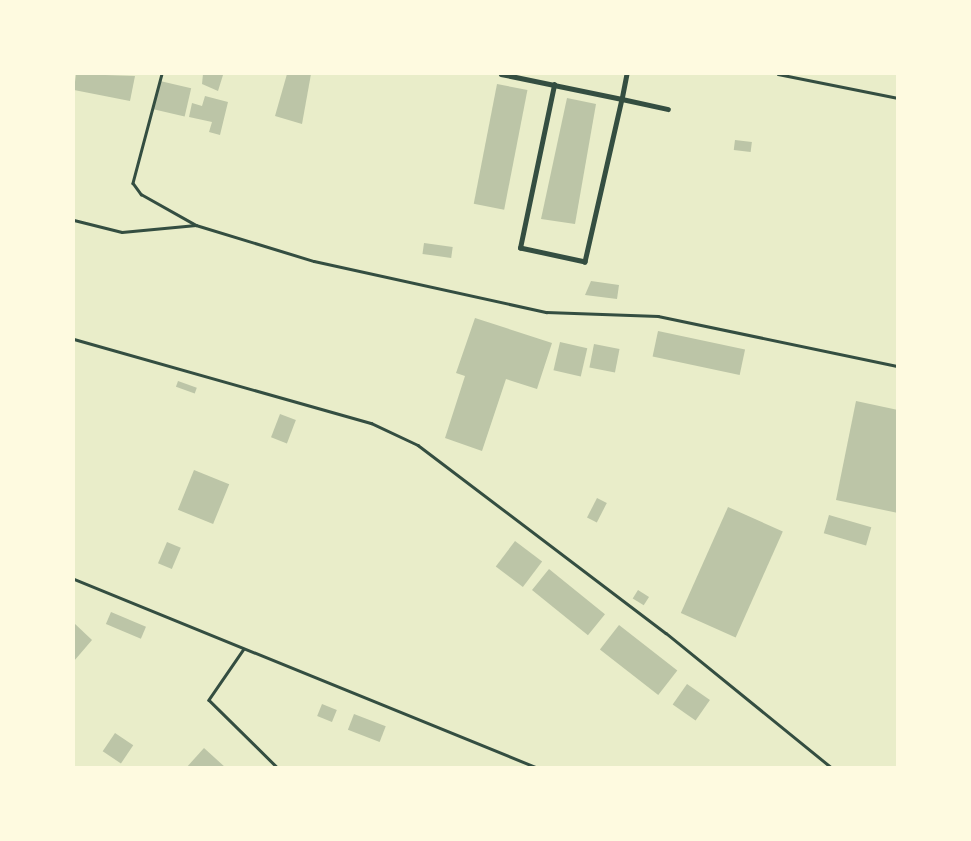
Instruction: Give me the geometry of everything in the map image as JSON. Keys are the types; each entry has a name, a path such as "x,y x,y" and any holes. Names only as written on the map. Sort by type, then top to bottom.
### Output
{"street":[{"path":"501,74 668,109"},
{"path":"554,85 520,248 585,262 627,74"}],"lane":[{"path":"162,74 133,183 141,194 196,225 314,261 546,312 658,316 898,366"},
{"path":"778,74 898,98"},
{"path":"74,220 122,232 196,225"},
{"path":"74,339 371,423 418,445 666,632 832,768"},
{"path":"74,579 538,768"},
{"path":"244,649 209,700 278,768"}],"building":[{"path":"76,74 135,76 130,101 74,90"},
{"path":"203,74 223,75 218,91 202,84"},
{"path":"287,74 311,74 302,124 275,116"},
{"path":"160,81 191,88 185,116 153,109"},
{"path":"497,84 527,90 504,210 474,204"},
{"path":"205,96 228,102 220,135 209,132 212,122 189,117 192,103 202,106"},
{"path":"567,98 596,104 575,224 541,219"},
{"path":"735,140 752,142 751,152 734,150"},
{"path":"424,243 453,247 451,258 422,254"},
{"path":"591,281 619,285 617,299 585,295"},
{"path":"475,318 552,343 537,389 506,379 482,451 445,438 465,376 456,373"},
{"path":"658,331 745,350 740,375 653,356"},
{"path":"560,342 587,348 581,377 553,370"},
{"path":"594,344 620,349 615,373 589,368"},
{"path":"178,381 197,388 195,393 176,387"},
{"path":"856,401 898,410 898,513 836,500"},
{"path":"280,414 296,420 287,443 271,437"},
{"path":"194,470 229,484 213,524 178,510"},
{"path":"597,498 607,503 597,523 587,518"},
{"path":"728,507 783,531 736,637 681,613"},
{"path":"829,515 871,527 866,545 824,533"},
{"path":"515,541 542,561 523,587 496,567"},
{"path":"167,542 181,548 172,569 158,563"},
{"path":"549,569 605,614 588,635 532,590"},
{"path":"638,590 649,597 644,605 633,598"},
{"path":"111,612 146,627 141,639 106,624"},
{"path":"74,623 92,640 74,661"},
{"path":"619,625 677,671 658,695 600,649"},
{"path":"687,684 710,700 696,721 673,704"},
{"path":"322,704 337,710 332,722 317,716"},
{"path":"354,714 386,726 380,742 348,730"},
{"path":"115,733 133,745 121,764 103,751"},
{"path":"204,748 226,768 186,768"}]}
